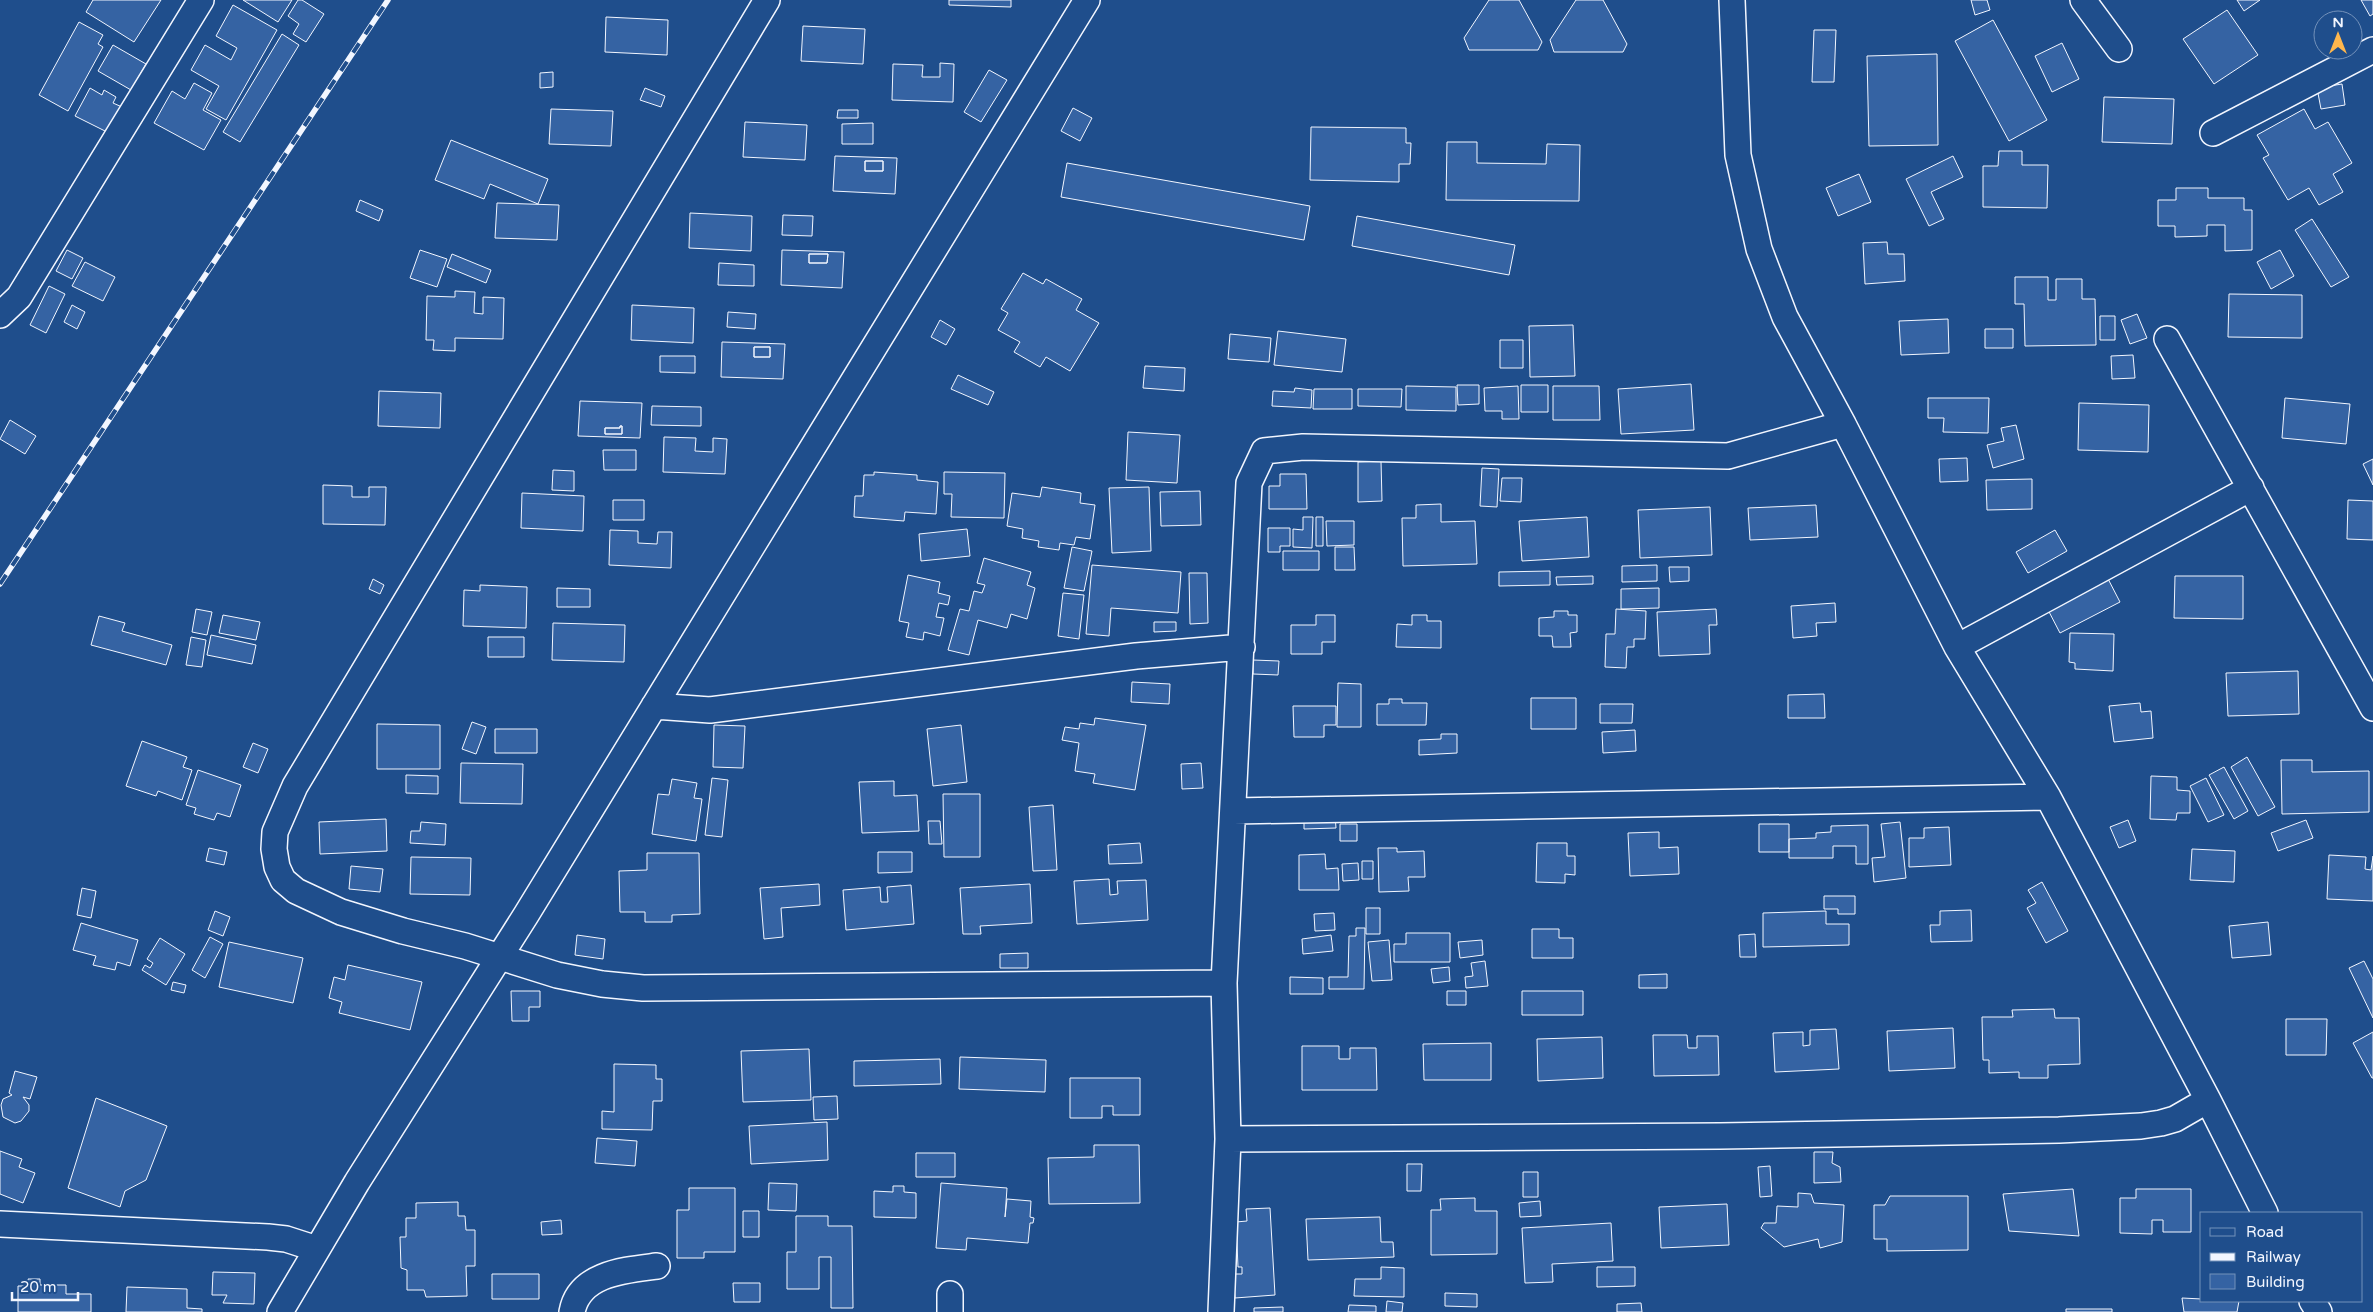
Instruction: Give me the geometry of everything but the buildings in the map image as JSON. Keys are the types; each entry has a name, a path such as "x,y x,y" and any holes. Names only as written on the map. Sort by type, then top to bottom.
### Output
{"street":[{"path":"0,316 19,297 201,0"},
{"path":"767,0 295,786 275,832 274,849 283,880 296,891 359,917 557,975 602,984 642,988 1224,983"},
{"path":"280,1312 357,1182 499,957 1087,0"},
{"path":"1732,0 1738,155 1759,249 1785,317 1843,424 1957,647 2048,797 2208,1100 2264,1212"},
{"path":"2083,0 2119,49"},
{"path":"2213,133 2373,50"},
{"path":"2167,339 2373,708"},
{"path":"1221,1312 1228,1139 1224,983 1249,483 1264,451 1303,448 1728,456 1843,424"},
{"path":"1957,647 2251,488"},
{"path":"654,706 710,710 1127,657 1242,647"},
{"path":"1234,811 2048,797"},
{"path":"1228,1139 1710,1136 2077,1129 2141,1126 2161,1123 2176,1119 2208,1100"},
{"path":"0,1224 268,1237 317,1249"},
{"path":"572,1312 580,1292 600,1277 621,1270 657,1266"}],"railway":[{"path":"0,584 388,0"}]}
